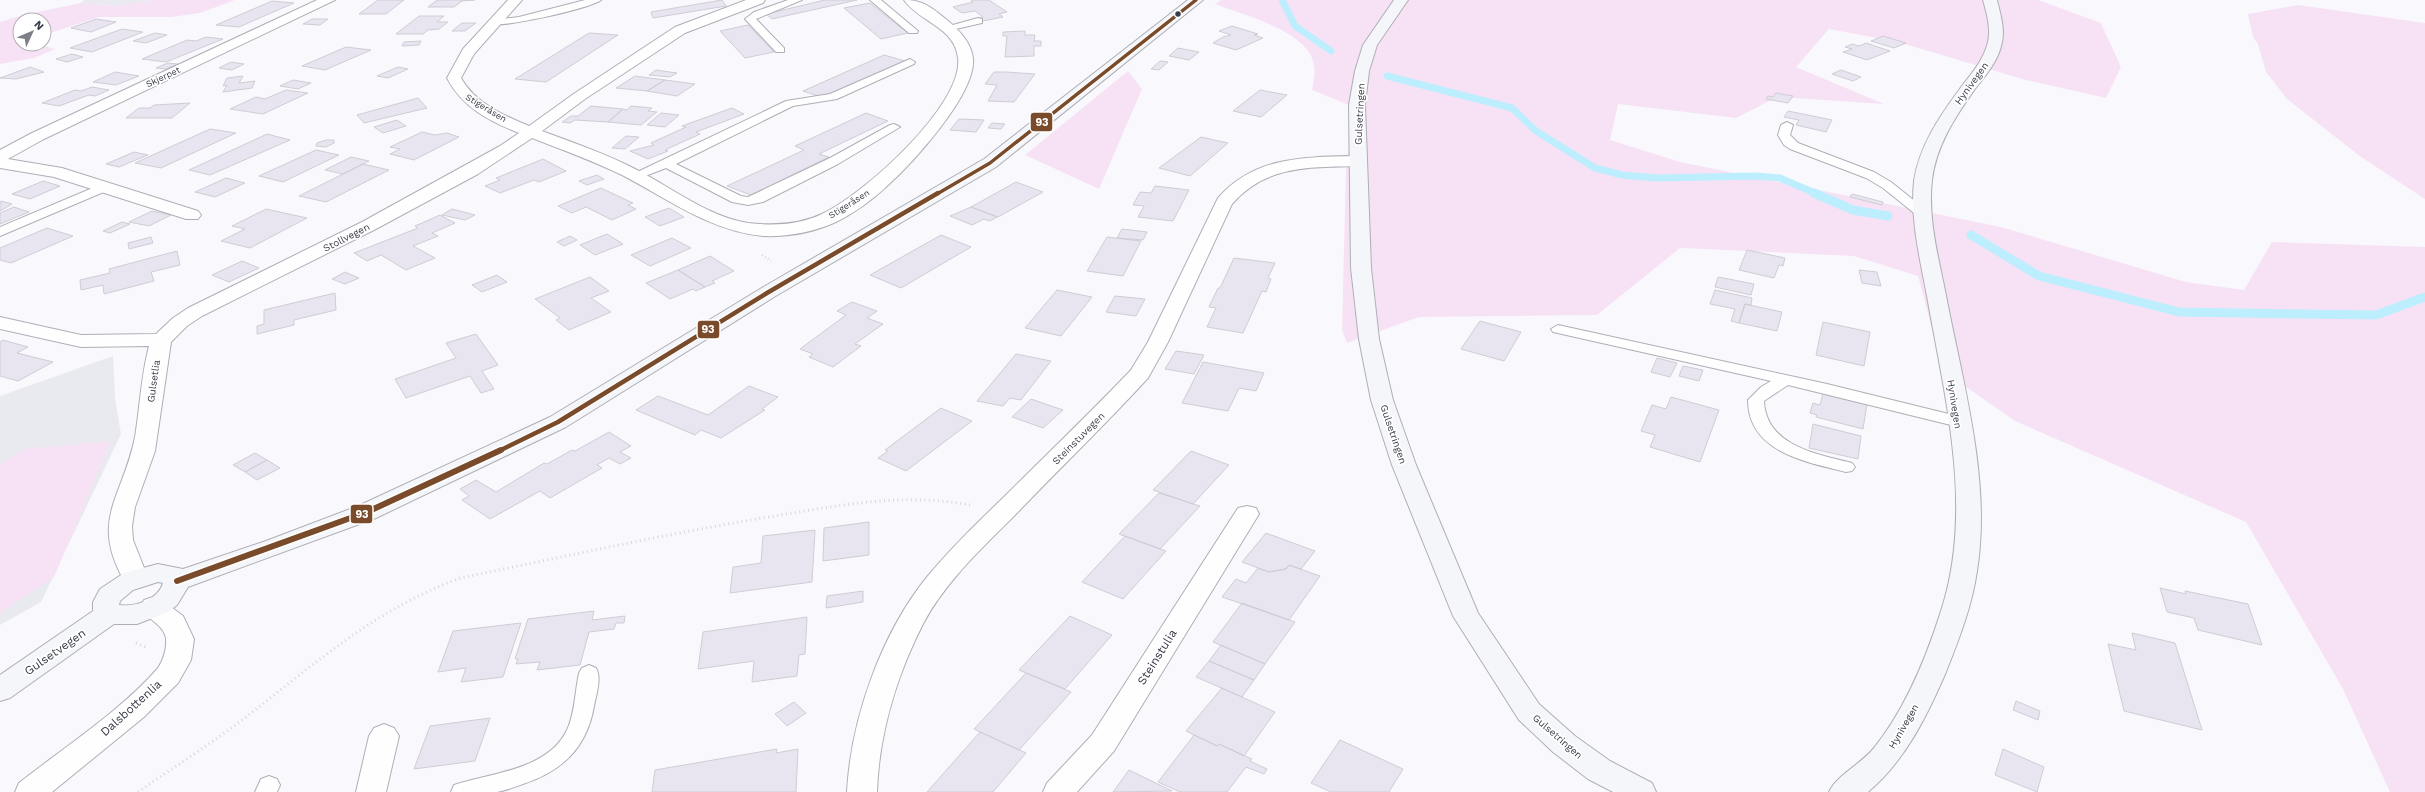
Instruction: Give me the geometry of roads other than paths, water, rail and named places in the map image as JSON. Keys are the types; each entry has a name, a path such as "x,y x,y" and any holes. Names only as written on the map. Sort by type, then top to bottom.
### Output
{"street":[{"name":"Skjerpet","path":"0,157 44,133 328,0"},
{"name":"Stigeråsen","path":"515,0 460,62 454,78 456,86 461,94 476,104 530,131 636,176 707,214 739,227 764,230 787,229 827,219 862,198 880,183 918,143 944,110 965,71 967,60 959,38 911,0"},
{"path":"530,131 666,38 703,20 758,0"},
{"path":"177,581 276,547 367,512 487,457 558,422 767,293 990,163 1196,0"},
{"name":"Gulsetringen","path":"1401,0 1380,28 1370,45 1362,71 1358,104 1357,161 1360,268 1369,338 1382,400 1404,465 1466,616 1530,712 1564,744 1599,770 1641,792"},
{"name":"Hynivegen","path":"1844,792 1879,765 1896,740 1922,692 1945,642 1965,569 1969,512 1959,422 1924,214 1923,184 1930,148 1948,116 1990,58 1995,41 1996,27 1990,0"},
{"name":"Stollvegen","path":"161,340 180,322 195,312 368,226 472,170 530,131"},
{"name":"Steinstuvegen","path":"862,792 863,769 871,723 888,675 911,621 936,584 964,551 1140,373 1158,342 1224,202 1233,189 1246,179 1277,168 1300,163 1357,161"},
{"path":"0,162 10,166 56,172 102,188 192,215"},
{"path":"0,322 81,341 161,340"},
{"name":"Gulsetlia","path":"135,578 123,552 120,526 143,450 149,420 154,362 161,340"},
{"name":"Steinstulia","path":"1058,792 1103,743 1247,514"},
{"path":"162,573 174,576 177,581 176,587 172,594 153,608 129,615 110,613 106,610 107,600 118,588 135,578 146,574 162,573"},
{"name":"Dalsbottenlia","path":"30,792 134,709 168,675 176,660 180,639 173,623 153,608"},
{"name":"Gulsetvegen","path":"0,690 110,613"},
{"path":"371,792 384,736"}],"lane":[{"path":"494,24 519,20 596,0"},
{"path":"780,50 750,19 757,14 797,0"},
{"path":"875,0 914,31"},
{"path":"947,28 978,21"},
{"path":"636,176 668,164 790,103 832,98 910,62"},
{"path":"1787,125 1784,134 1788,142 1794,146 1870,175 1887,185 1924,214"},
{"path":"668,164 738,199 748,201 758,198 834,161 856,147 894,127"},
{"path":"0,232 102,188"},
{"path":"1558,329 1783,381 1827,389 1959,422"},
{"path":"1783,381 1767,390 1756,400 1761,426 1786,448 1846,467"},
{"path":"462,792 525,774 544,765 567,748 576,735 589,673"}],"waterway":[{"path":"1282,0 1295,26 1331,51"},
{"path":"1387,76 1512,108 1536,131 1595,168 1622,175 1657,178 1756,176 1780,178 1817,194"},
{"path":"1814,193 1853,210 1888,216"},
{"path":"1971,235 2039,276 2179,312 2376,315 2425,297"}]}
